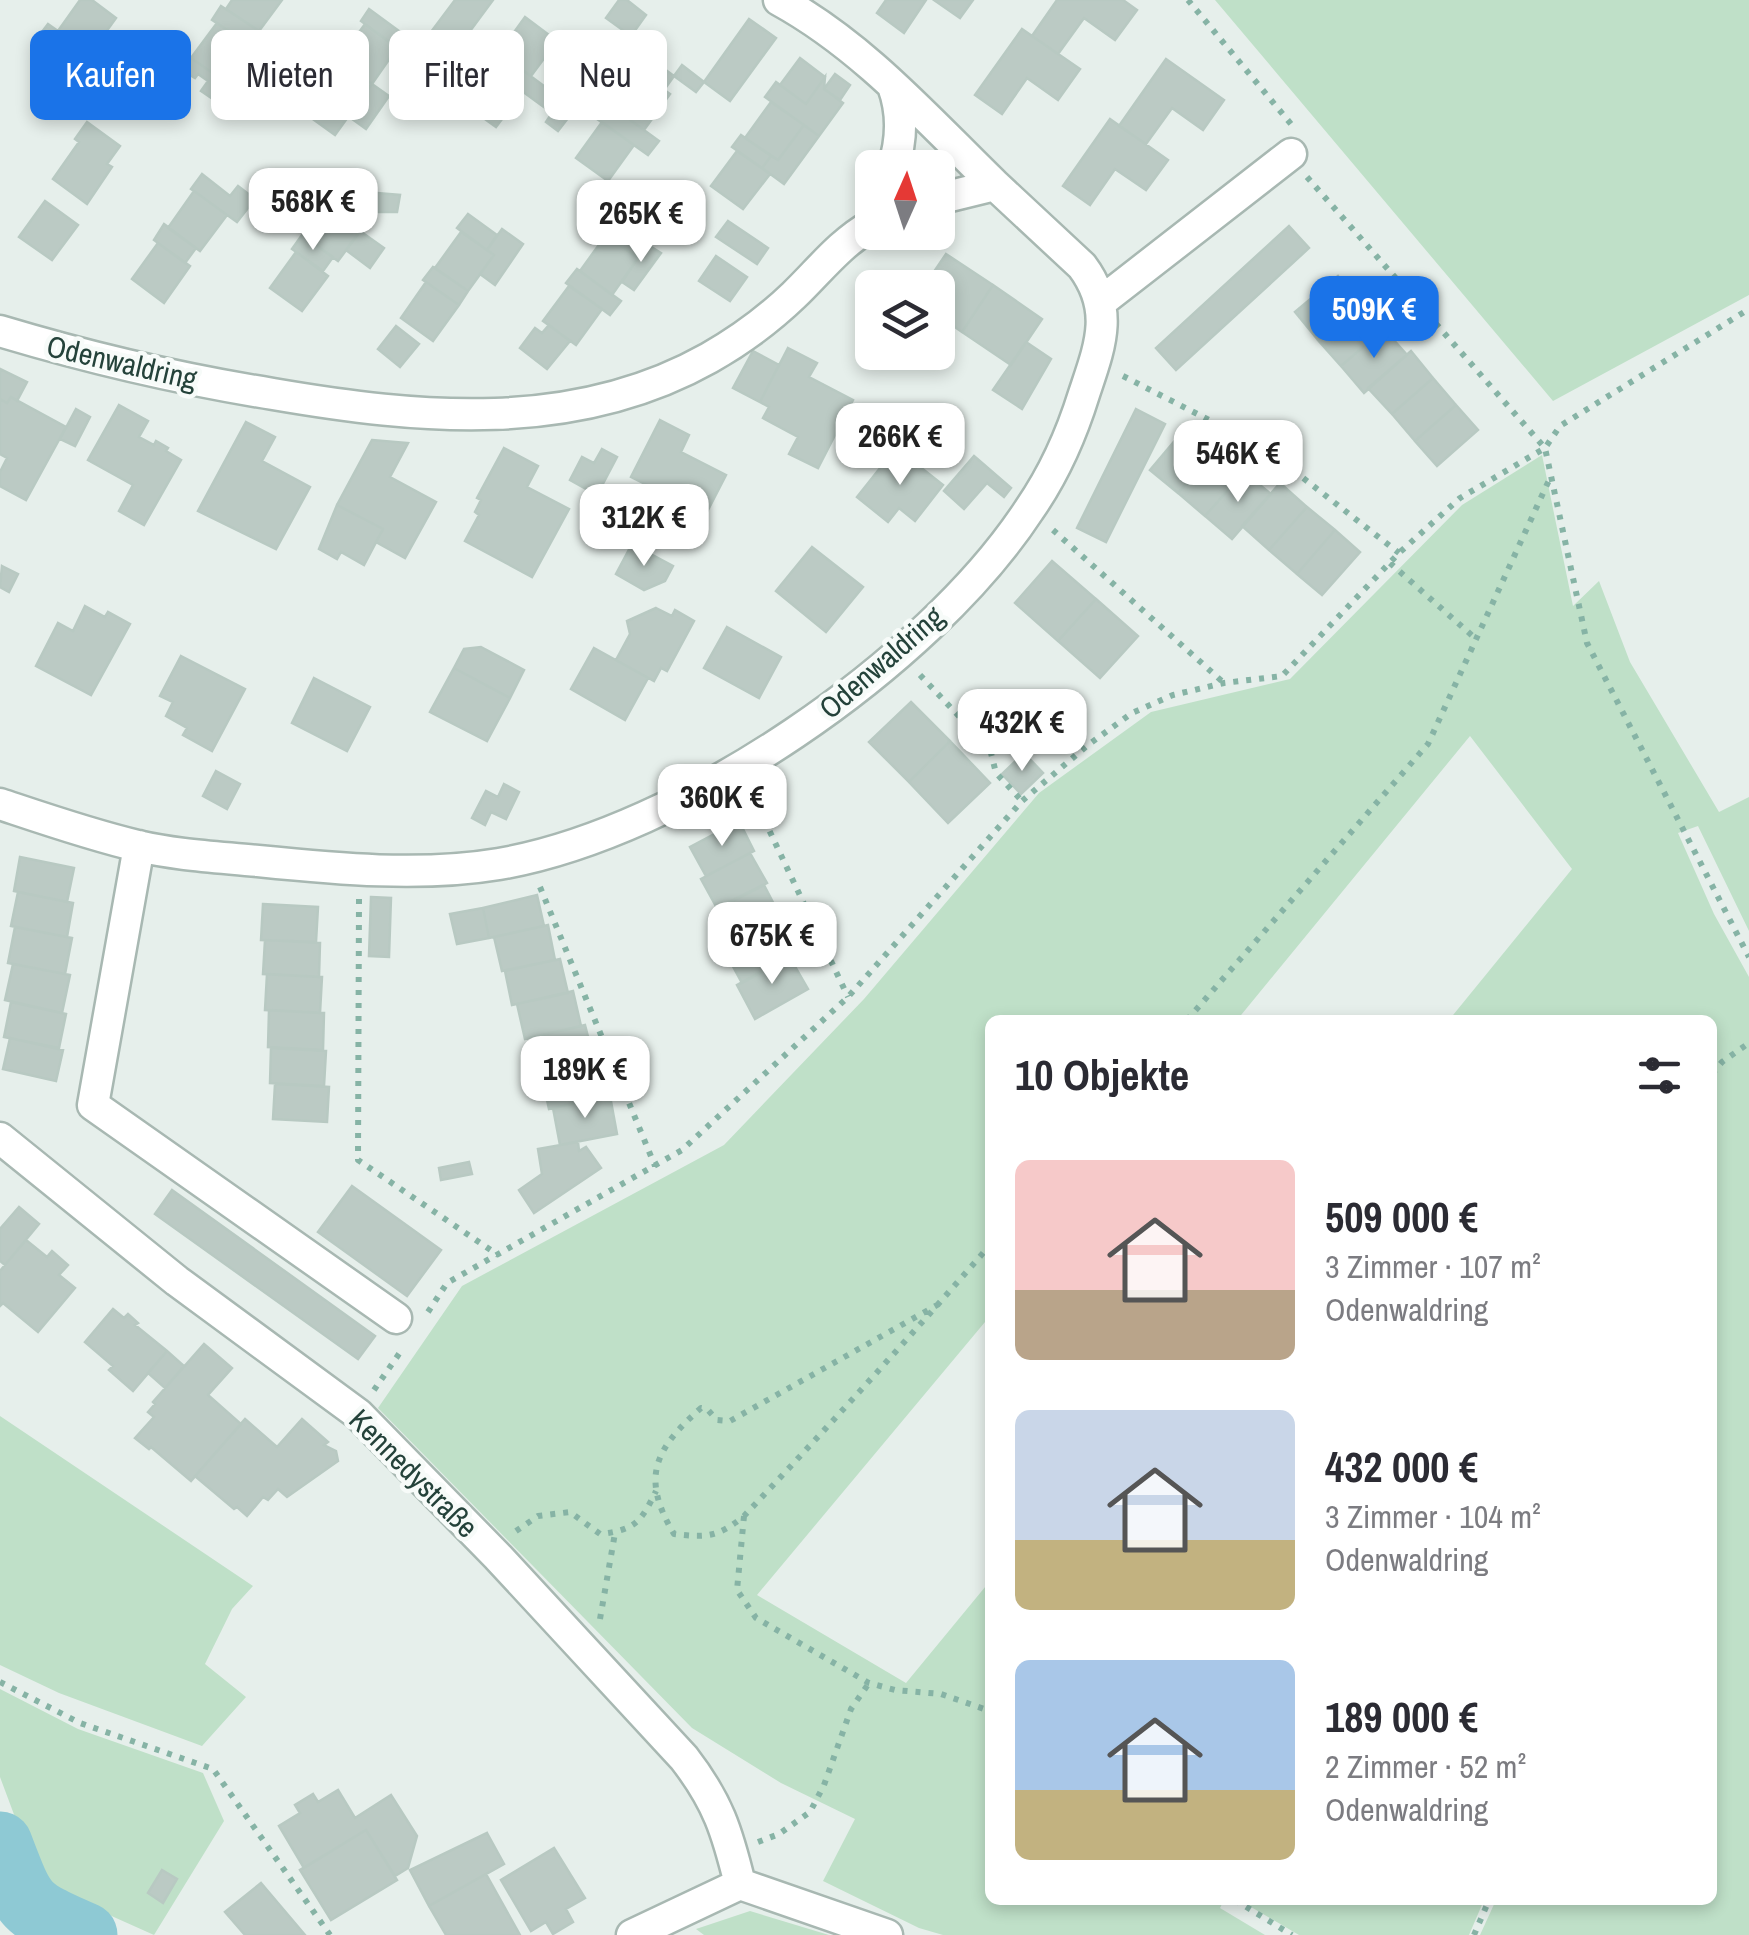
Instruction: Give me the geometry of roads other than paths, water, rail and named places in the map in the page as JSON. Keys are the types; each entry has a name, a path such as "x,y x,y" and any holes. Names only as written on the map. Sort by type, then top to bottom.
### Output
{"street":[{"path":"779,0 814,19 893,86 1082,266 1102,300 1291,154"},
{"path":"893,86 900,105 898,150"},
{"path":"955,195 995,185"},
{"name":"Odenwaldring","path":"0,331 164,375 320,402 402,413 533,413 624,395 709,358 769,316 855,237"},
{"name":"Odenwaldring","path":"0,804 139,846 212,857 359,868 460,869 529,858 604,834 740,768 812,721 898,652 968,584 1030,510 1070,438 1095,362 1102,300"},
{"path":"139,846 93,1105 409,1326"},
{"name":"Kennedystraße","path":"0,1138 177,1281 358,1414 684,1758 708,1789 724,1824 740,1884"},
{"path":"632,1935 740,1884 887,1935"}],"waterway":[{"path":"0,1844 28,1903 85,1935"}]}
